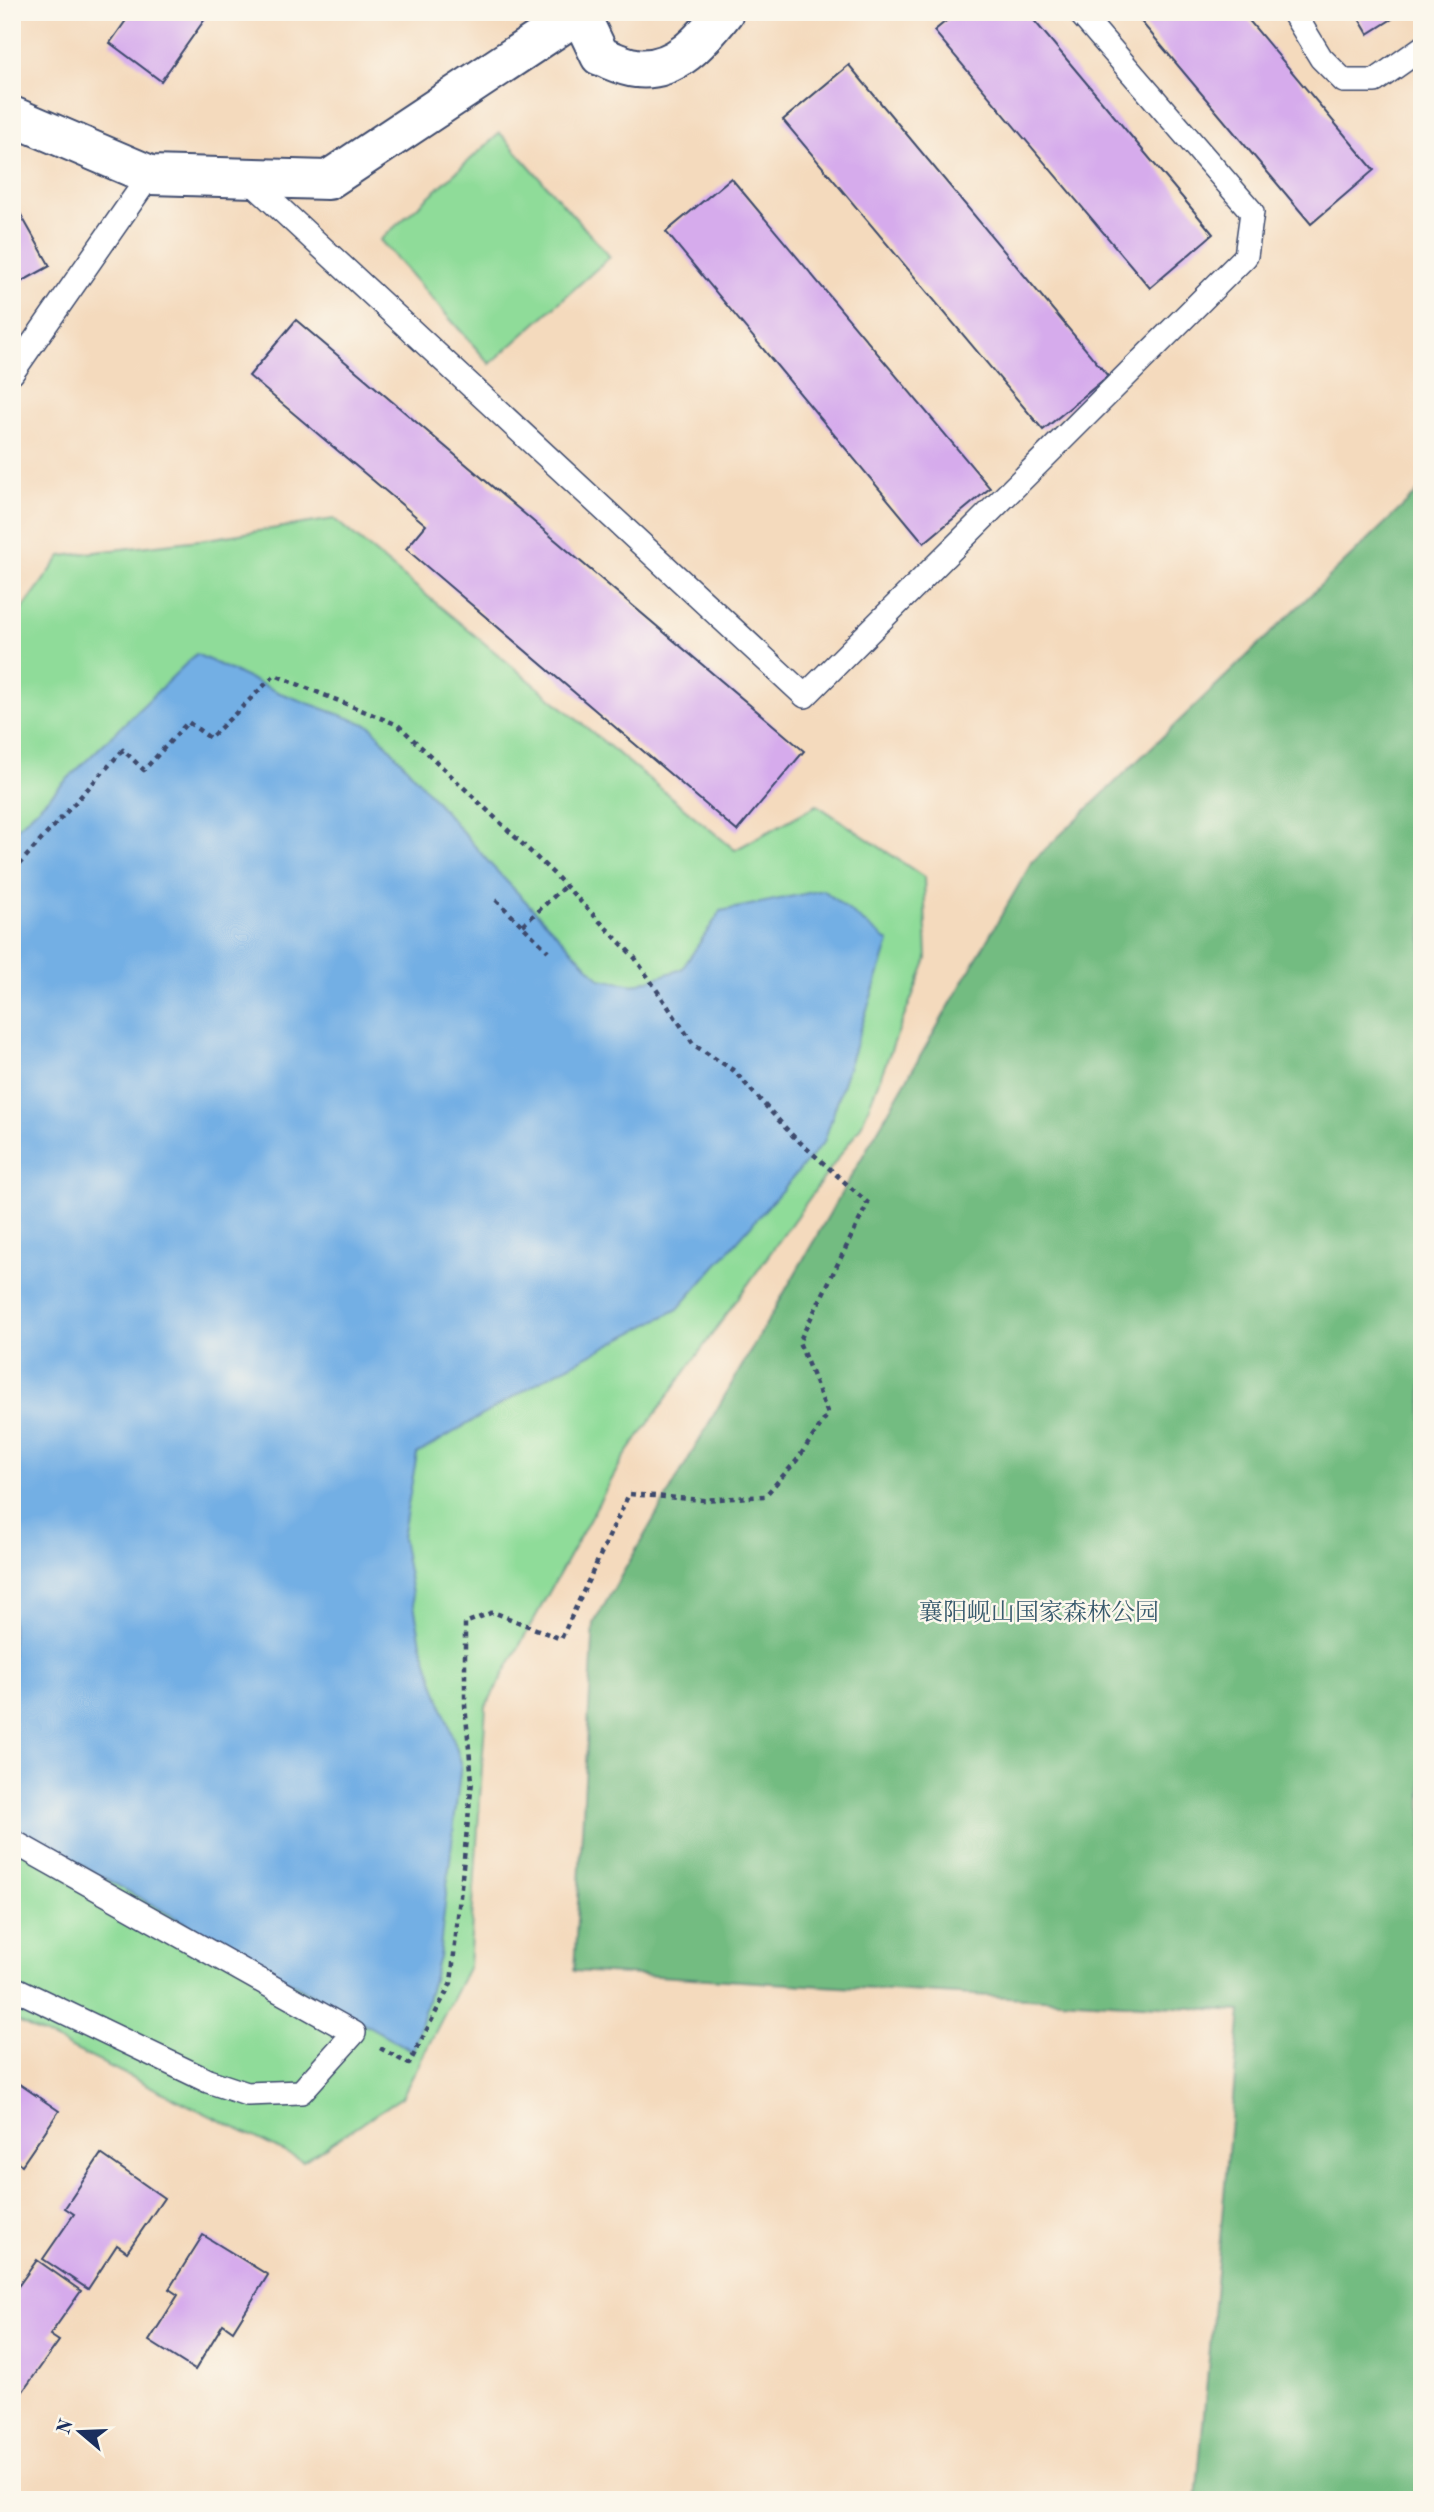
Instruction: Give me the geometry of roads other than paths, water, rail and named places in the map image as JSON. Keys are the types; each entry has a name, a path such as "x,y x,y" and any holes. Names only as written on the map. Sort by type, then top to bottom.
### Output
{"street":[{"path":"12,116 150,175 328,180 578,13 600,56 636,68 671,65 707,35 724,12"}],"lane":[{"path":"246,177 805,696 1246,256 1252,212 1079,12"},
{"path":"1293,12 1321,58 1344,81 1376,81 1422,48"},
{"path":"12,373 150,175"},
{"path":"12,1841 354,2033 302,2092 247,2094 208,2081 12,1987"}],"water":[{"path":"196,654 280,693 371,726 492,866 600,979 634,985 682,969 721,911 823,890 889,942 824,1142 678,1309 547,1377 417,1454 402,1538 421,1643 461,1762 439,1957 413,2051 12,1826 12,833"}],"park label":[{"name":"襄阳岘山国家森林公园","path":"1039,1614"}]}
